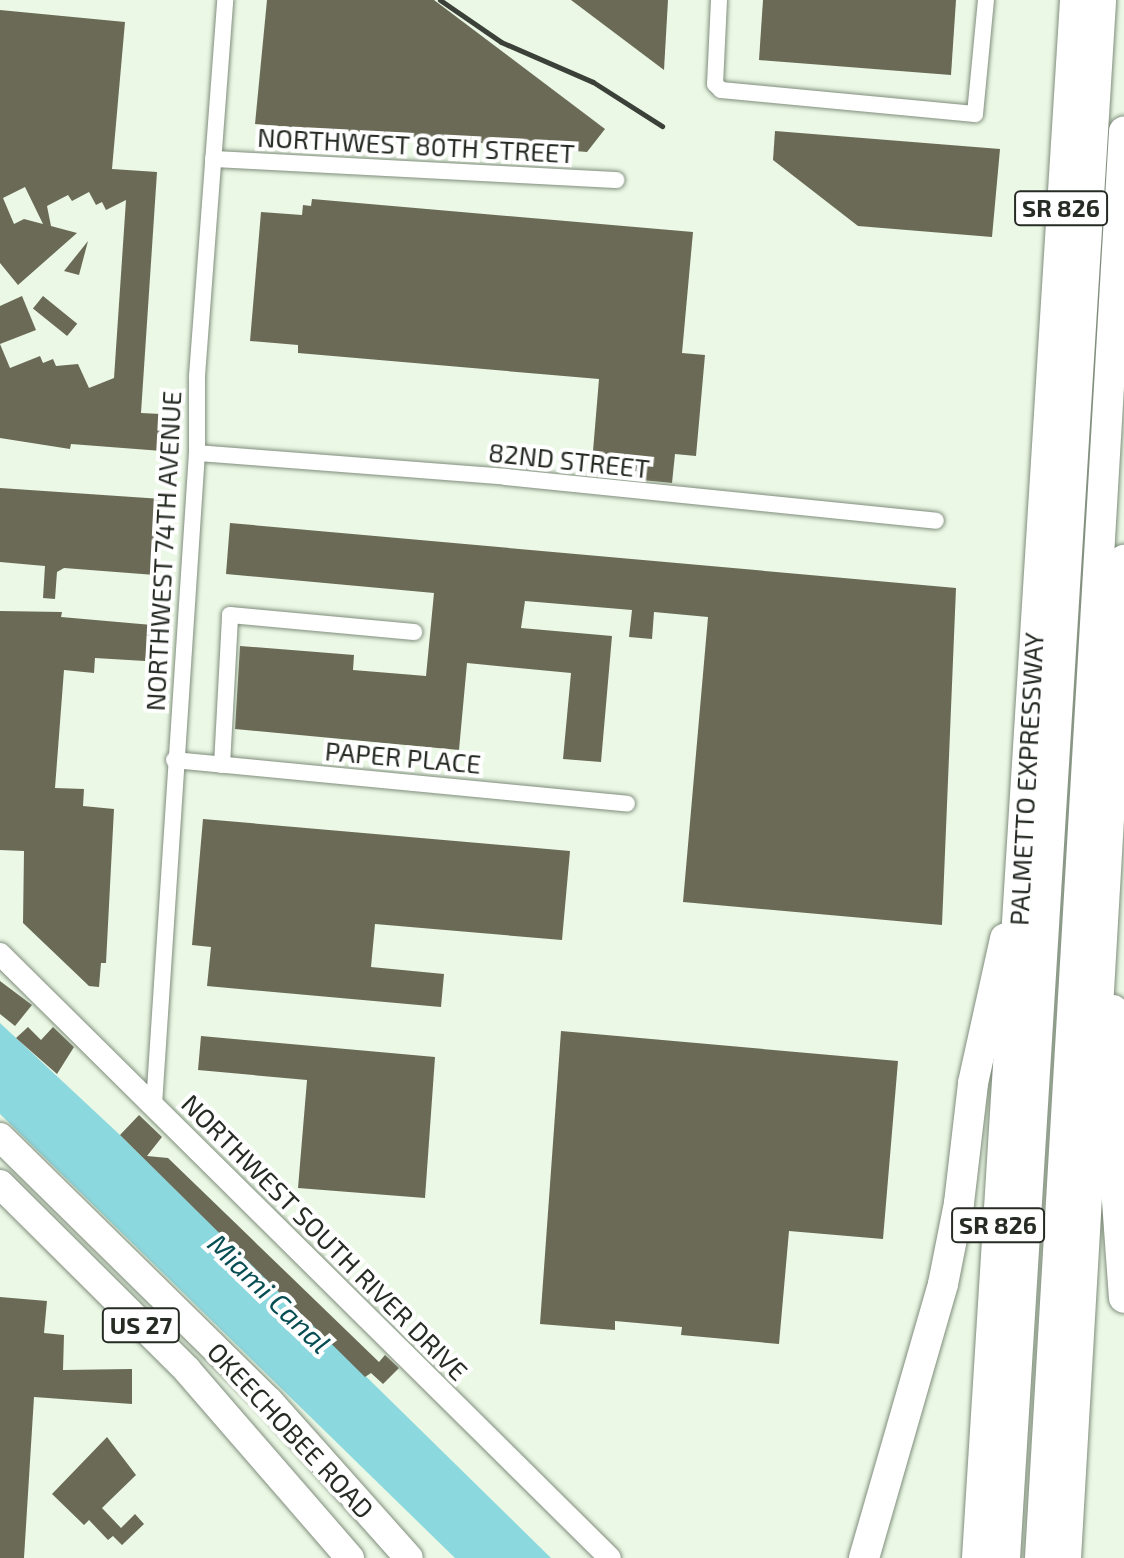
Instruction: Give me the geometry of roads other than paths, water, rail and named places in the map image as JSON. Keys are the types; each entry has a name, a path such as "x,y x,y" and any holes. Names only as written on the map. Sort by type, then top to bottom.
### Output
{"highway":[{"name":"PALMETTO EXPRESSWAY","path":"977,1558 1020,892 1046,416 1075,0"},
{"path":"1005,1558 1101,0"},
{"path":"1040,1558 1114,572 1103,464 1124,131"},
{"name":"SR 826","path":"1066,1558 1104,876 1114,572"},
{"path":"1104,876 1124,1298"},
{"path":"864,1558 943,1284 995,968 1020,892"},
{"name":"OKEECHOBEE ROAD","path":"0,1137 269,1401 406,1557"},
{"name":"OKEECHOBEE ROAD","path":"1,1187 187,1370 350,1558"}],"street":[{"name":"NORTHWEST 74TH AVENUE","path":"154,1105 174,760 197,453 197,376 225,0"},
{"path":"719,0 715,84 721,90 975,114 986,0"},
{"name":"NORTHWEST 80TH STREET","path":"213,159 616,180"},
{"name":"82ND STREET","path":"197,453 506,477 936,521"},
{"path":"222,765 230,615 414,632"},
{"name":"PAPER PLACE","path":"174,760 627,804"},
{"name":"NORTHWEST SOUTH RIVER DRIVE","path":"0,954 610,1558"},
{"path":"1,1187 28,1164"}],"water":[{"name":"Miami Canal","path":"0,1023 120,1135 551,1558 455,1558 0,1114"}],"railway":[{"path":"440,0 501,42 593,82 662,126"}]}
